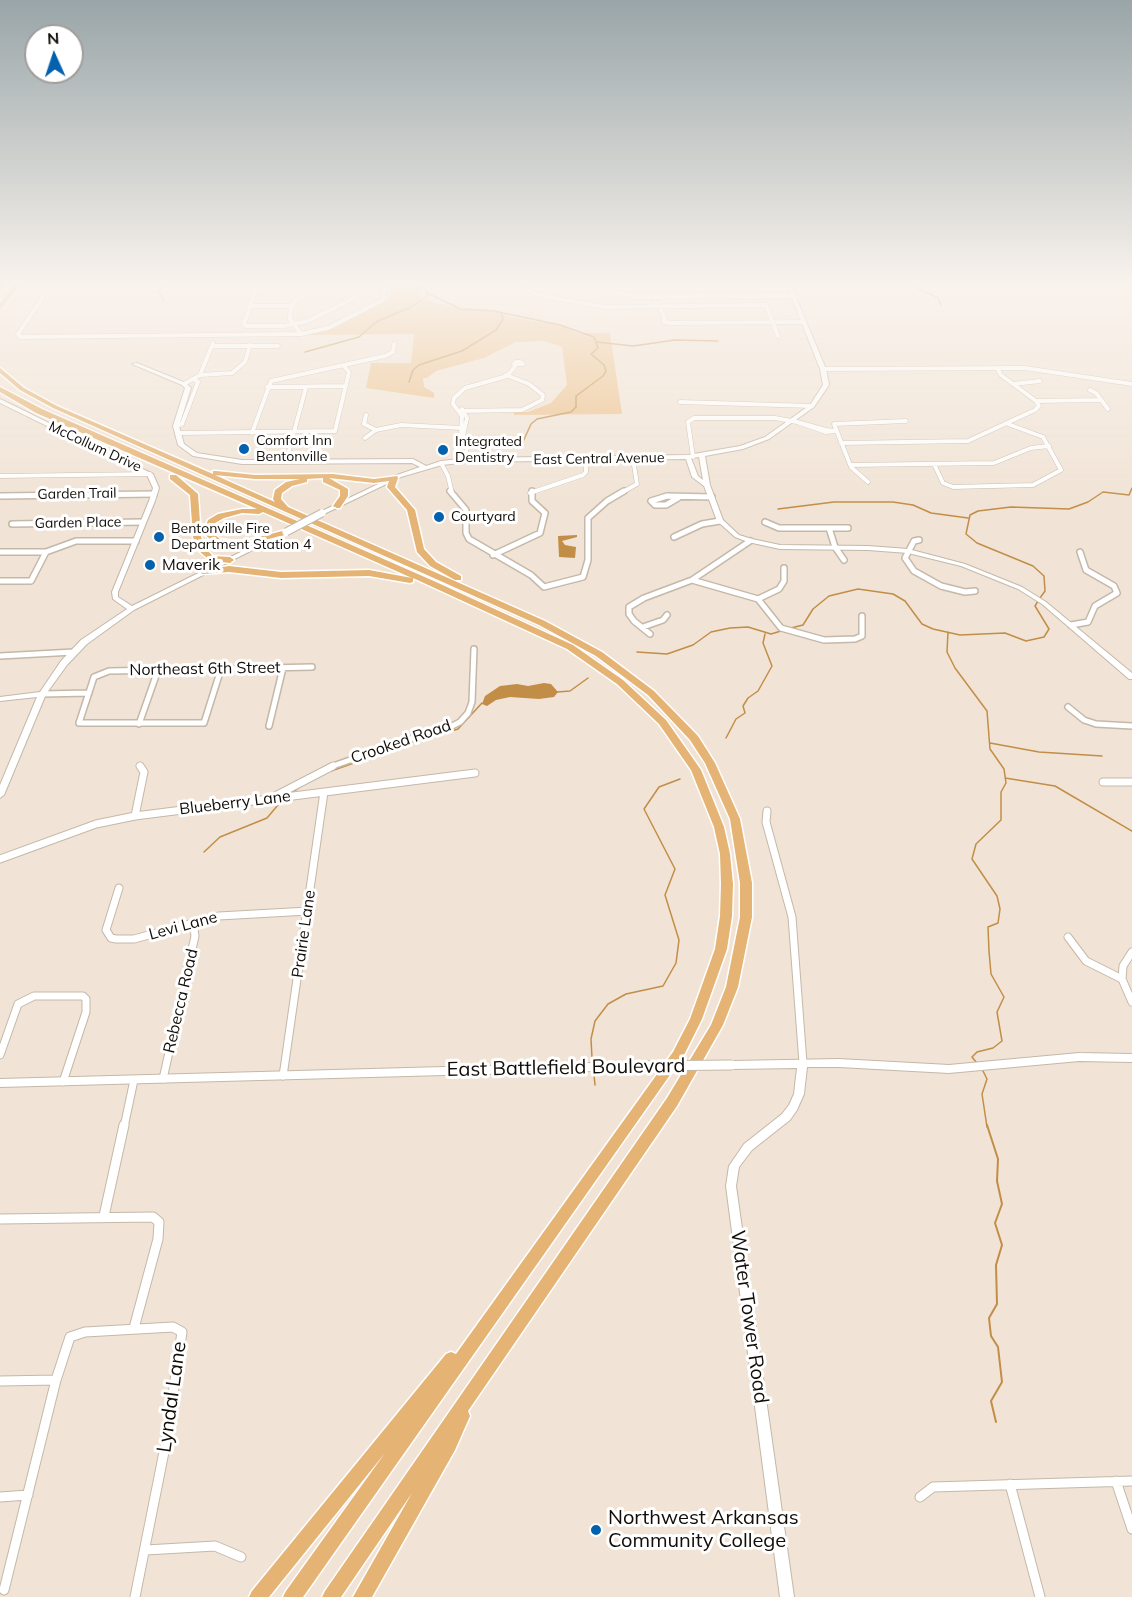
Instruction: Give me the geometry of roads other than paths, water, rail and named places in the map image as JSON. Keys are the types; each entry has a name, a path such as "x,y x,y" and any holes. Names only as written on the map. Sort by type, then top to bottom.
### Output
{"highway":[{"path":"0,370 22,390 37,399 493,601 567,635 614,663 651,693 694,738 710,763 735,819 746,883 746,917 732,987 717,1025 672,1102 331,1597"},
{"path":"0,389 39,411 433,584 570,647 605,670 643,701 681,746 696,770 719,827 727,870 726,916 721,949 696,1019 678,1055 498,1304 292,1597"},
{"path":"137,454 192,490 197,501 197,537 202,550 211,558 230,560"},
{"path":"173,459 228,476 333,476 374,485 394,478"},
{"path":"394,478 391,487 411,510 420,550 433,564 490,596 493,601"},
{"path":"286,508 277,499 280,490 289,484 310,479 331,481 342,487 345,494 337,506"},
{"path":"275,516 248,511 227,514 211,522 207,532 218,541 240,544 286,532"},
{"path":"211,558 209,570 229,569 281,575 369,573 433,584"},
{"path":"258,1597 416,1405 482,1319 498,1304"},
{"path":"362,1597 449,1445 471,1394"}],"main road":[{"name":"East Central Avenue","path":"394,478 424,467"}],"street":[{"path":"183,384 201,375 208,358"},
{"path":"201,375 232,374 245,362 246,358"},
{"path":"252,433 267,387 277,378 376,358"},
{"path":"680,402 814,404 826,385 818,358"},
{"path":"135,364 183,384 188,392 177,430 182,446 195,455 209,459 286,462 413,461 424,467"},
{"path":"177,430 252,433 335,430 349,372 343,365"},
{"path":"464,436 467,418 453,405 458,392 496,379 511,371 516,365"},
{"path":"841,443 968,441 1008,424 1039,406 996,368"},
{"path":"823,369 1046,370 1132,384"},
{"path":"460,410 522,410 542,400 543,395 534,388 504,375"},
{"path":"177,430 182,424 198,382 195,380"},
{"path":"1013,384 1040,381"},
{"path":"267,387 346,386"},
{"path":"286,462 306,387"},
{"path":"1090,390 1108,409"},
{"path":"1036,401 1101,400"},
{"name":"McCollum Drive","path":"0,401 150,474 156,488 115,592 115,598 132,609"},
{"name":"East Central Avenue","path":"424,467 467,460 633,459 695,456 753,444 793,422 814,404"},
{"path":"460,410 467,460"},
{"path":"366,415 364,424 376,430"},
{"path":"836,431 826,432 793,422 764,417 694,418 688,422 695,456 720,521 728,530 750,541 789,548 835,547 908,551 963,565 1020,588 1044,603 1132,677"},
{"path":"868,482 850,465 834,424 837,422 906,421"},
{"path":"934,464 947,486 1024,486 1039,483 1061,470 1060,464 1048,446 1037,434 1008,424"},
{"path":"365,438 376,430 401,425 462,427"},
{"path":"850,465 1002,462 1031,448 1048,446"},
{"path":"695,456 695,477 707,485"},
{"path":"493,555 540,533 545,513 532,501 530,492 583,476 586,472 586,459"},
{"path":"441,463 448,476 450,491 466,510 466,533 469,539 531,575 544,587 552,587 578,580 585,573 588,560 586,531 588,518 607,501 637,484 633,459"},
{"path":"0,476 150,474"},
{"path":"0,795 42,694 74,652 102,628 132,609 337,506 374,485"},
{"name":"Garden Trail","path":"0,496 154,494"},
{"path":"678,498 666,505 656,505 651,501 660,497 711,497"},
{"path":"674,537 702,524 720,521"},
{"name":"Garden Place","path":"12,524 143,522"},
{"path":"765,522 779,528 848,528"},
{"path":"829,528 835,547 844,560"},
{"path":"920,540 914,541 908,551 905,558 908,564 930,581 953,590 975,591"},
{"path":"0,552 46,552 76,541 136,541"},
{"path":"650,634 634,621 629,614 629,607 644,598 692,580 750,541"},
{"path":"0,581 32,581 46,552"},
{"path":"1071,626 1088,622 1095,606 1118,593 1114,586 1086,570 1080,552"},
{"path":"692,580 758,599 770,596 779,589 784,581 784,568"},
{"path":"758,599 782,628 824,640 855,639 862,636 862,616"},
{"path":"643,627 663,620 667,615"},
{"name":"Crooked Road","path":"274,797 311,775 340,763 413,738 442,731 460,722 468,713 472,702 474,649"},
{"path":"0,656 74,652"},
{"name":"Northeast 6th Street","path":"89,693 98,673 312,667"},
{"path":"269,726 283,668"},
{"path":"0,699 42,694 89,693 79,723 204,723 221,669"},
{"path":"138,724 158,670"},
{"path":"1068,707 1084,720 1096,724 1132,726"},
{"path":"135,816 144,772 140,766"},
{"name":"Blueberry Lane","path":"0,859 96,824 135,816 475,773"},
{"path":"1103,782 1132,782"},
{"name":"Prairie Lane","path":"283,1076 324,792"},
{"path":"767,811 766,822 792,917 803,1063"},
{"name":"Levi Lane","path":"119,888 106,930 111,938 134,939 229,914 308,911"},
{"name":"Rebecca Road","path":"163,1078 195,936 193,923"},
{"path":"1068,937 1086,961 1122,979"},
{"path":"1132,952 1123,966 1122,979 1132,1002"},
{"path":"0,1055 18,1004 34,996 78,995 86,999 86,1011 63,1082"},
{"name":"East Battlefield Boulevard","path":"0,1084 803,1063 949,1069 1079,1057 1132,1058"},
{"name":"Water Tower Road","path":"787,1597 731,1186 734,1166 748,1147 786,1117 793,1107 799,1094 803,1063"},
{"path":"104,1216 134,1080"},
{"path":"0,1219 104,1216 153,1217 159,1222 158,1239 134,1328 85,1332 70,1337 56,1380 4,1590"},
{"name":"Lyndal Lane","path":"134,1328 173,1328 182,1332 146,1550 135,1597"},
{"path":"0,1381 56,1380"},
{"path":"1116,1481 1132,1529"},
{"path":"920,1497 933,1487 1132,1481"},
{"path":"1010,1484 1040,1597"},
{"path":"0,1497 28,1495"},
{"path":"146,1550 216,1546 241,1557"}],"waterway":[{"path":"409,382 413,370 419,365 442,358"},
{"path":"522,444 531,424 537,419 571,412 576,407 576,396 603,376 606,371 604,365 595,358"},
{"path":"1040,598 1045,591 1044,576 1033,566 977,543 966,534 970,515 978,511 1011,507 1069,509 1088,502 1103,492 1129,495 1132,488"},
{"path":"778,509 834,502 893,502 913,505 931,513 968,518"},
{"path":"791,628 803,625 813,609 829,596 858,589 893,594 905,601 922,624 948,632"},
{"path":"948,632 960,635 1005,633 1026,641 1044,637 1049,629 1035,606 1038,601"},
{"path":"637,652 667,654 693,645 711,632 730,628 748,627 771,634 781,631"},
{"path":"948,632 947,652 955,668 987,711 990,749 1004,769 1005,778"},
{"path":"726,738 736,719 745,713 743,706 748,698 758,691 772,666 763,643 765,634"},
{"path":"557,692 570,691 588,678"},
{"path":"445,733 458,729 482,703"},
{"path":"331,771 428,737"},
{"path":"990,743 1039,752 1102,756"},
{"path":"976,1062 972,1057 977,1052 993,1048 1002,1041 997,1012 1004,997 991,974 989,951 988,927 998,923 1000,909 997,896 972,859 976,844 1001,820 1001,792 1006,783 1005,778"},
{"path":"1005,778 1055,786 1132,831"},
{"path":"592,1058 591,1039 595,1021 608,1004 626,994 663,986 676,963 679,940 665,895 675,869 644,809 659,787 680,779"},
{"path":"290,794 300,787"},
{"path":"204,852 220,837 267,818 283,799"},
{"path":"983,1071 987,1079 982,1094 987,1127"},
{"path":"594,1075 595,1085"},
{"path":"987,1125 998,1159 997,1181 1002,1204 995,1223 1002,1245 996,1265 997,1304 989,1318 991,1336 998,1347 1002,1382 991,1401 996,1422"}],"place":[{"name":"Comfort Inn Bentonville","path":"244,449"},
{"name":"Integrated Dentistry","path":"443,450"},
{"name":"Courtyard","path":"439,517"},
{"name":"Bentonville Fire Department Station 4","path":"159,537"},
{"name":"Maverik","path":"150,565"},
{"name":"Northwest Arkansas Community College","path":"596,1530"}]}
